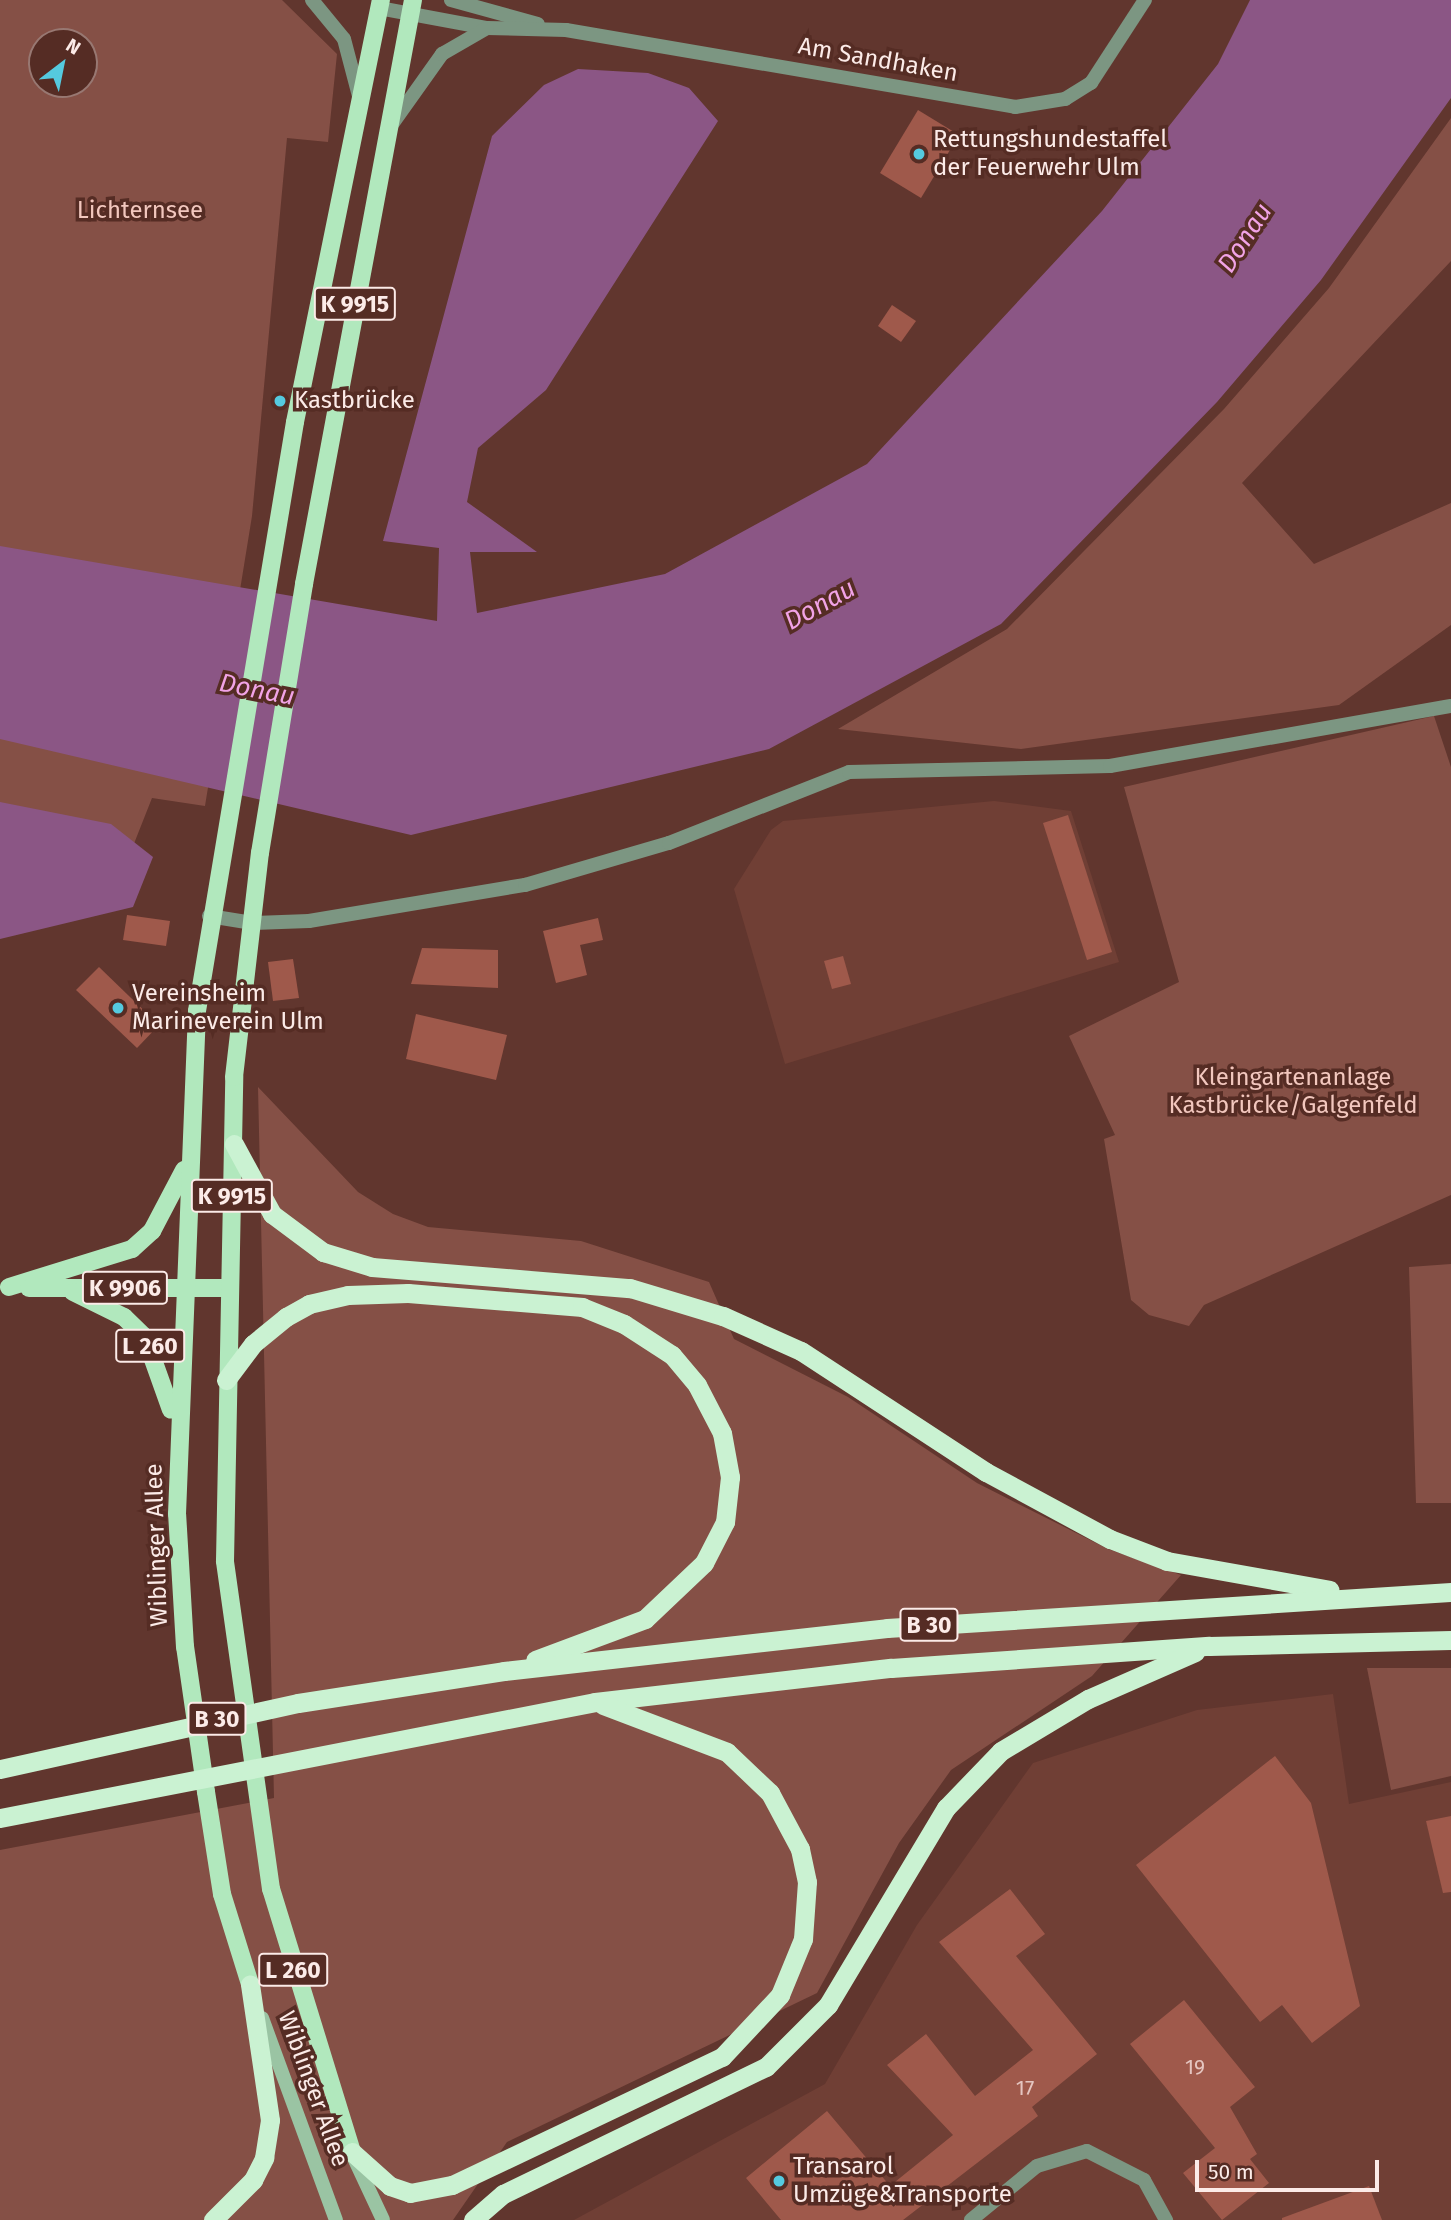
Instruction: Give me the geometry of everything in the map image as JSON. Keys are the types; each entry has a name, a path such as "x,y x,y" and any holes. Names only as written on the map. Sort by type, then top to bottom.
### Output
{"highway":[{"path":"234,1144 272,1214 323,1252 372,1266 630,1288 723,1316 801,1351 986,1472 1110,1539 1167,1561 1354,1596"},
{"path":"226,1380 253,1344 286,1317 309,1304 348,1295 408,1293 582,1307 624,1324 672,1355 697,1385 722,1433 730,1478 726,1522 704,1563 645,1619 504,1671"},
{"name":"B 30","path":"0,1769 135,1736 298,1703 504,1671 887,1628 1354,1596 1451,1592"},
{"name":"B 30","path":"0,1818 595,1702 891,1668 1209,1646 1451,1640"},
{"path":"473,2220 503,2193 766,2067 828,2005 946,1808 1001,1751 1088,1699 1209,1646"},
{"path":"352,2152 390,2186 410,2193 452,2185 722,2057 780,1995 803,1939 807,1882 800,1849 770,1793 727,1752 699,1738 595,1702"},
{"path":"213,2220 253,2180 264,2158 270,2120 250,1984"}],"main road":[{"name":"K 9915","path":"359,97 380,4"},
{"name":"K 9915","path":"252,923 260,853 304,584 412,8"},
{"name":"Wiblinger Allee","path":"336,2220 250,1984 222,1894 185,1647 178,1445 189,1160 209,916 267,580 359,97"},
{"name":"Wiblinger Allee","path":"252,923 233,1103 226,1380 225,1561 271,1889 352,2152 383,2220"},
{"path":"5,1288 132,1249 152,1231 189,1160"},
{"name":"L 260","path":"5,1288 66,1289 124,1317 145,1337 167,1386 178,1445"},
{"name":"K 9906","path":"66,1289 229,1288"}],"street":[{"path":"312,0 344,38 359,97"},
{"name":"Am Sandhaken","path":"451,0 556,29 1015,107 1065,99 1091,83 1144,0"},
{"name":"Am Sandhaken","path":"380,4 412,8 487,28 556,29"},
{"path":"387,134 442,54 487,28"},
{"path":"209,916 252,923 309,920 525,885 682,838 849,772 1110,766 1451,706"},
{"path":"971,2220 1037,2166 1087,2151 1144,2180 1166,2220"}],"shaded area":[{"path":"994,801 1071,811 1119,962 785,1064 734,889 771,830 783,821"},
{"path":"1333,1694 1349,1804 1451,1782 1451,2220 574,2220 825,2084 917,1925 1033,1763 1197,1710"}],"green space":[{"name":"Lichternsee","path":"0,0 282,0 337,54 328,142 287,138 252,516 205,806 152,798 107,912 0,937"},
{"path":"1451,118 1451,261 1242,483 1314,564 1451,503 1451,625 1339,705 1021,749 838,729 1007,629 1224,409 1329,288"},
{"name":"Kleingartenanlage Kastbrücke/Galgenfeld","path":"1434,716 1451,767 1451,1195 1204,1305 1189,1326 1149,1315 1131,1300 1104,1139 1115,1135 1069,1036 1179,982 1124,787"},
{"path":"258,1087 358,1192 393,1214 428,1227 581,1241 709,1282 734,1339 848,1397 977,1483 1108,1549 1181,1575 1092,1676 951,1770 899,1843 817,1993 507,2142 453,2220 0,2220 0,1850 274,1798"},
{"path":"1451,1264 1451,1503 1416,1503 1409,1267"},
{"path":"1367,1668 1451,1668 1451,1776 1391,1790"}],"water":[{"name":"Donau","path":"1250,0 1451,0 1451,98 1321,280 1217,402 1001,624 769,749 411,835 0,739 0,546 437,621 439,548 383,541 492,136 544,85 578,69 648,73 689,88 718,121 546,390 478,448 467,502 537,552 470,552 477,613 665,574 867,464 1102,211 1218,64"},
{"path":"0,802 111,824 153,857 133,907 0,939"}],"building":[{"name":"Rettungshundestaffel der Feuerwehr Ulm","path":"918,110 959,135 921,198 880,173"},
{"path":"892,305 916,321 901,342 878,326"},
{"path":"1068,815 1112,952 1087,960 1043,823"},
{"path":"127,915 170,921 166,946 123,940"},
{"path":"598,918 603,940 580,945 587,975 556,983 543,931"},
{"path":"422,948 498,950 498,988 411,984"},
{"path":"843,956 851,984 832,989 824,961"},
{"path":"293,959 299,998 273,1001 268,962"},
{"name":"Vereinsheim Marineverein Ulm","path":"99,967 159,1025 137,1048 76,990"},
{"path":"416,1014 507,1035 496,1080 406,1059"},
{"path":"1275,1756 1311,1803 1360,2006 1312,2043 1282,2005 1260,2022 1136,1865"},
{"path":"1451,1816 1451,1892 1443,1893 1426,1821"},
{"path":"1010,1889 1045,1934 1016,1956 1097,2054 1032,2107 1038,2116 903,2220 781,2220 746,2178 827,2111 890,2186 953,2135 887,2065 926,2034 975,2096 1033,2050 939,1942"},
{"path":"1184,2000 1255,2087 1230,2107 1257,2154 1250,2159 1269,2183 1222,2220 1183,2173 1215,2148 1130,2044"},
{"path":"1369,2186 1382,2220 1282,2220 1282,2218"}],"place":[{"name":"Rettungshundestaffel der Feuerwehr Ulm","path":"919,154"},
{"name":"Kastbrücke","path":"280,401"},
{"name":"Vereinsheim Marineverein Ulm","path":"118,1008"},
{"name":"Transarol Umzüge&Transporte","path":"779,2181"}]}
